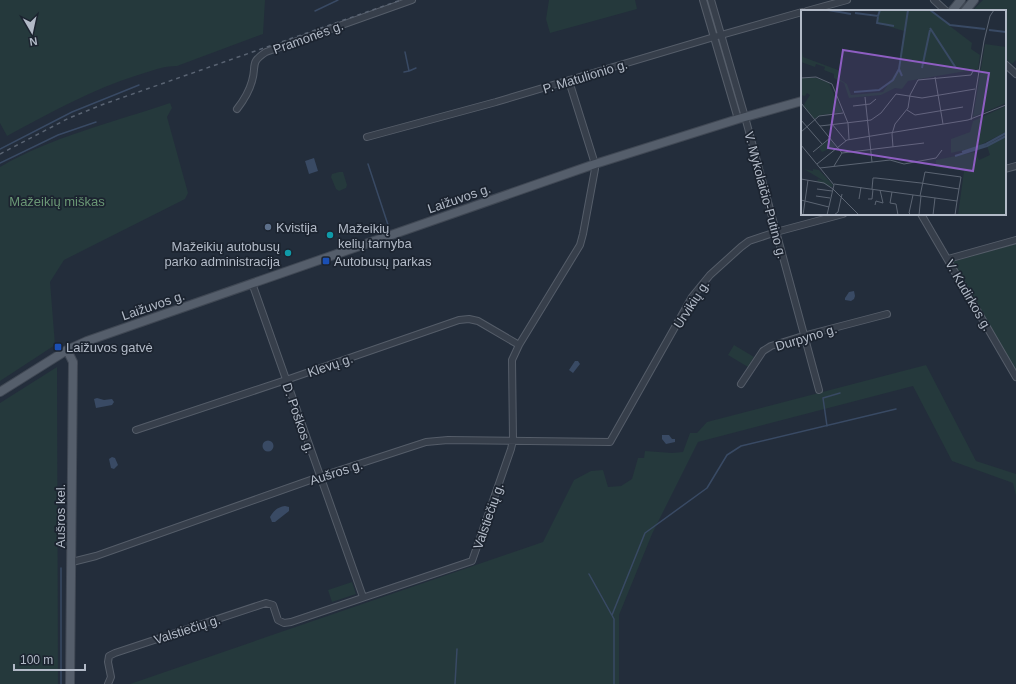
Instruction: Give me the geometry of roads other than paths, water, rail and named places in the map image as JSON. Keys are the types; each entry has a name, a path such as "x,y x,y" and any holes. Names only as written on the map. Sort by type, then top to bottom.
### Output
{"main road":[{"path":"953,10 961,0"},
{"path":"965,10 974,0"},
{"name":"Laižuvos g.","path":"0,392 67,350 87,341 595,164 741,118 801,101"},
{"name":"Aušros kel.","path":"67,350 73,362 70,684"}],"street":[{"name":"Pramonės g.","path":"237,109 249,90 253,80 254,66 257,58 266,52 412,0"},
{"name":"V. Mykolaičio-Putino g.","path":"703,0 776,232 803,336 819,390"},
{"name":"V. Mykolaičio-Putino g.","path":"711,0 741,118"},
{"path":"811,10 847,0"},
{"path":"934,0 945,10"},
{"name":"P. Matulionio g.","path":"367,137 569,81 801,12"},
{"path":"1006,65 1015,70"},
{"path":"569,81 595,164"},
{"name":"Valstiečių g.","path":"108,684 111,677 108,662 109,656 122,651 266,603 273,605 278,620 284,623 472,561 511,450 512,360 519,345 580,245 595,164"},
{"name":"Urvikių g.","path":"610,442 692,297 700,286 730,256 749,241 839,215"},
{"name":"V. Kudirkos g.","path":"922,215 1016,377"},
{"path":"948,259 1016,240"},
{"name":"D. Poškos g.","path":"252,283 319,477 363,597"},
{"name":"Durpyno g.","path":"741,384 763,351 771,346 887,314"},
{"name":"Klevų g.","path":"136,430 459,320 468,319 478,321 519,345"},
{"name":"Aušros g.","path":"72,562 96,556 319,477 426,442 448,440 512,440 610,442"}],"water":[{"path":"314,158 318,171 309,174 305,161"},
{"path":"854,291 854,299 851,301 845,300 849,292"},
{"path":"575,361 578,361 580,364 573,373 569,370"},
{"path":"97,398 104,400 112,399 114,402 112,405 96,408 94,399"},
{"path":"662,435 669,435 672,439 675,439 675,442 666,444 662,439"},
{"path":"266,441 270,441 272,442 272,450 266,451 263,448 263,444"},
{"path":"112,457 115,458 118,465 114,469 111,468 109,459"},
{"path":"285,506 289,507 289,511 275,522 272,522 270,517 273,512 278,508"}],"waterway":[{"path":"315,11 338,0"},
{"path":"405,52 409,71 416,68"},
{"path":"404,72 409,71"},
{"path":"0,149 72,112 139,85"},
{"path":"0,163 58,135 96,122"},
{"path":"368,164 390,231"},
{"path":"827,426 823,398 840,393"},
{"path":"612,615 645,533 707,488 727,455 741,446 896,409"},
{"path":"61,568 61,684"},
{"path":"589,574 614,619 614,684"},
{"path":"455,684 457,649"}],"railway":[{"path":"0,154 69,118 104,104 401,0"}],"place":[{"name":"Kvistija","path":"268,227"},
{"name":"Mažeikių kelių tarnyba","path":"330,235"},
{"name":"Mažeikių autobusų parko administracija","path":"288,253"},
{"name":"Autobusų parkas","path":"326,261"},
{"name":"Laižuvos gatvė","path":"58,347"}],"park label":[{"name":"Mažeikių miškas","path":"57,201"}]}
